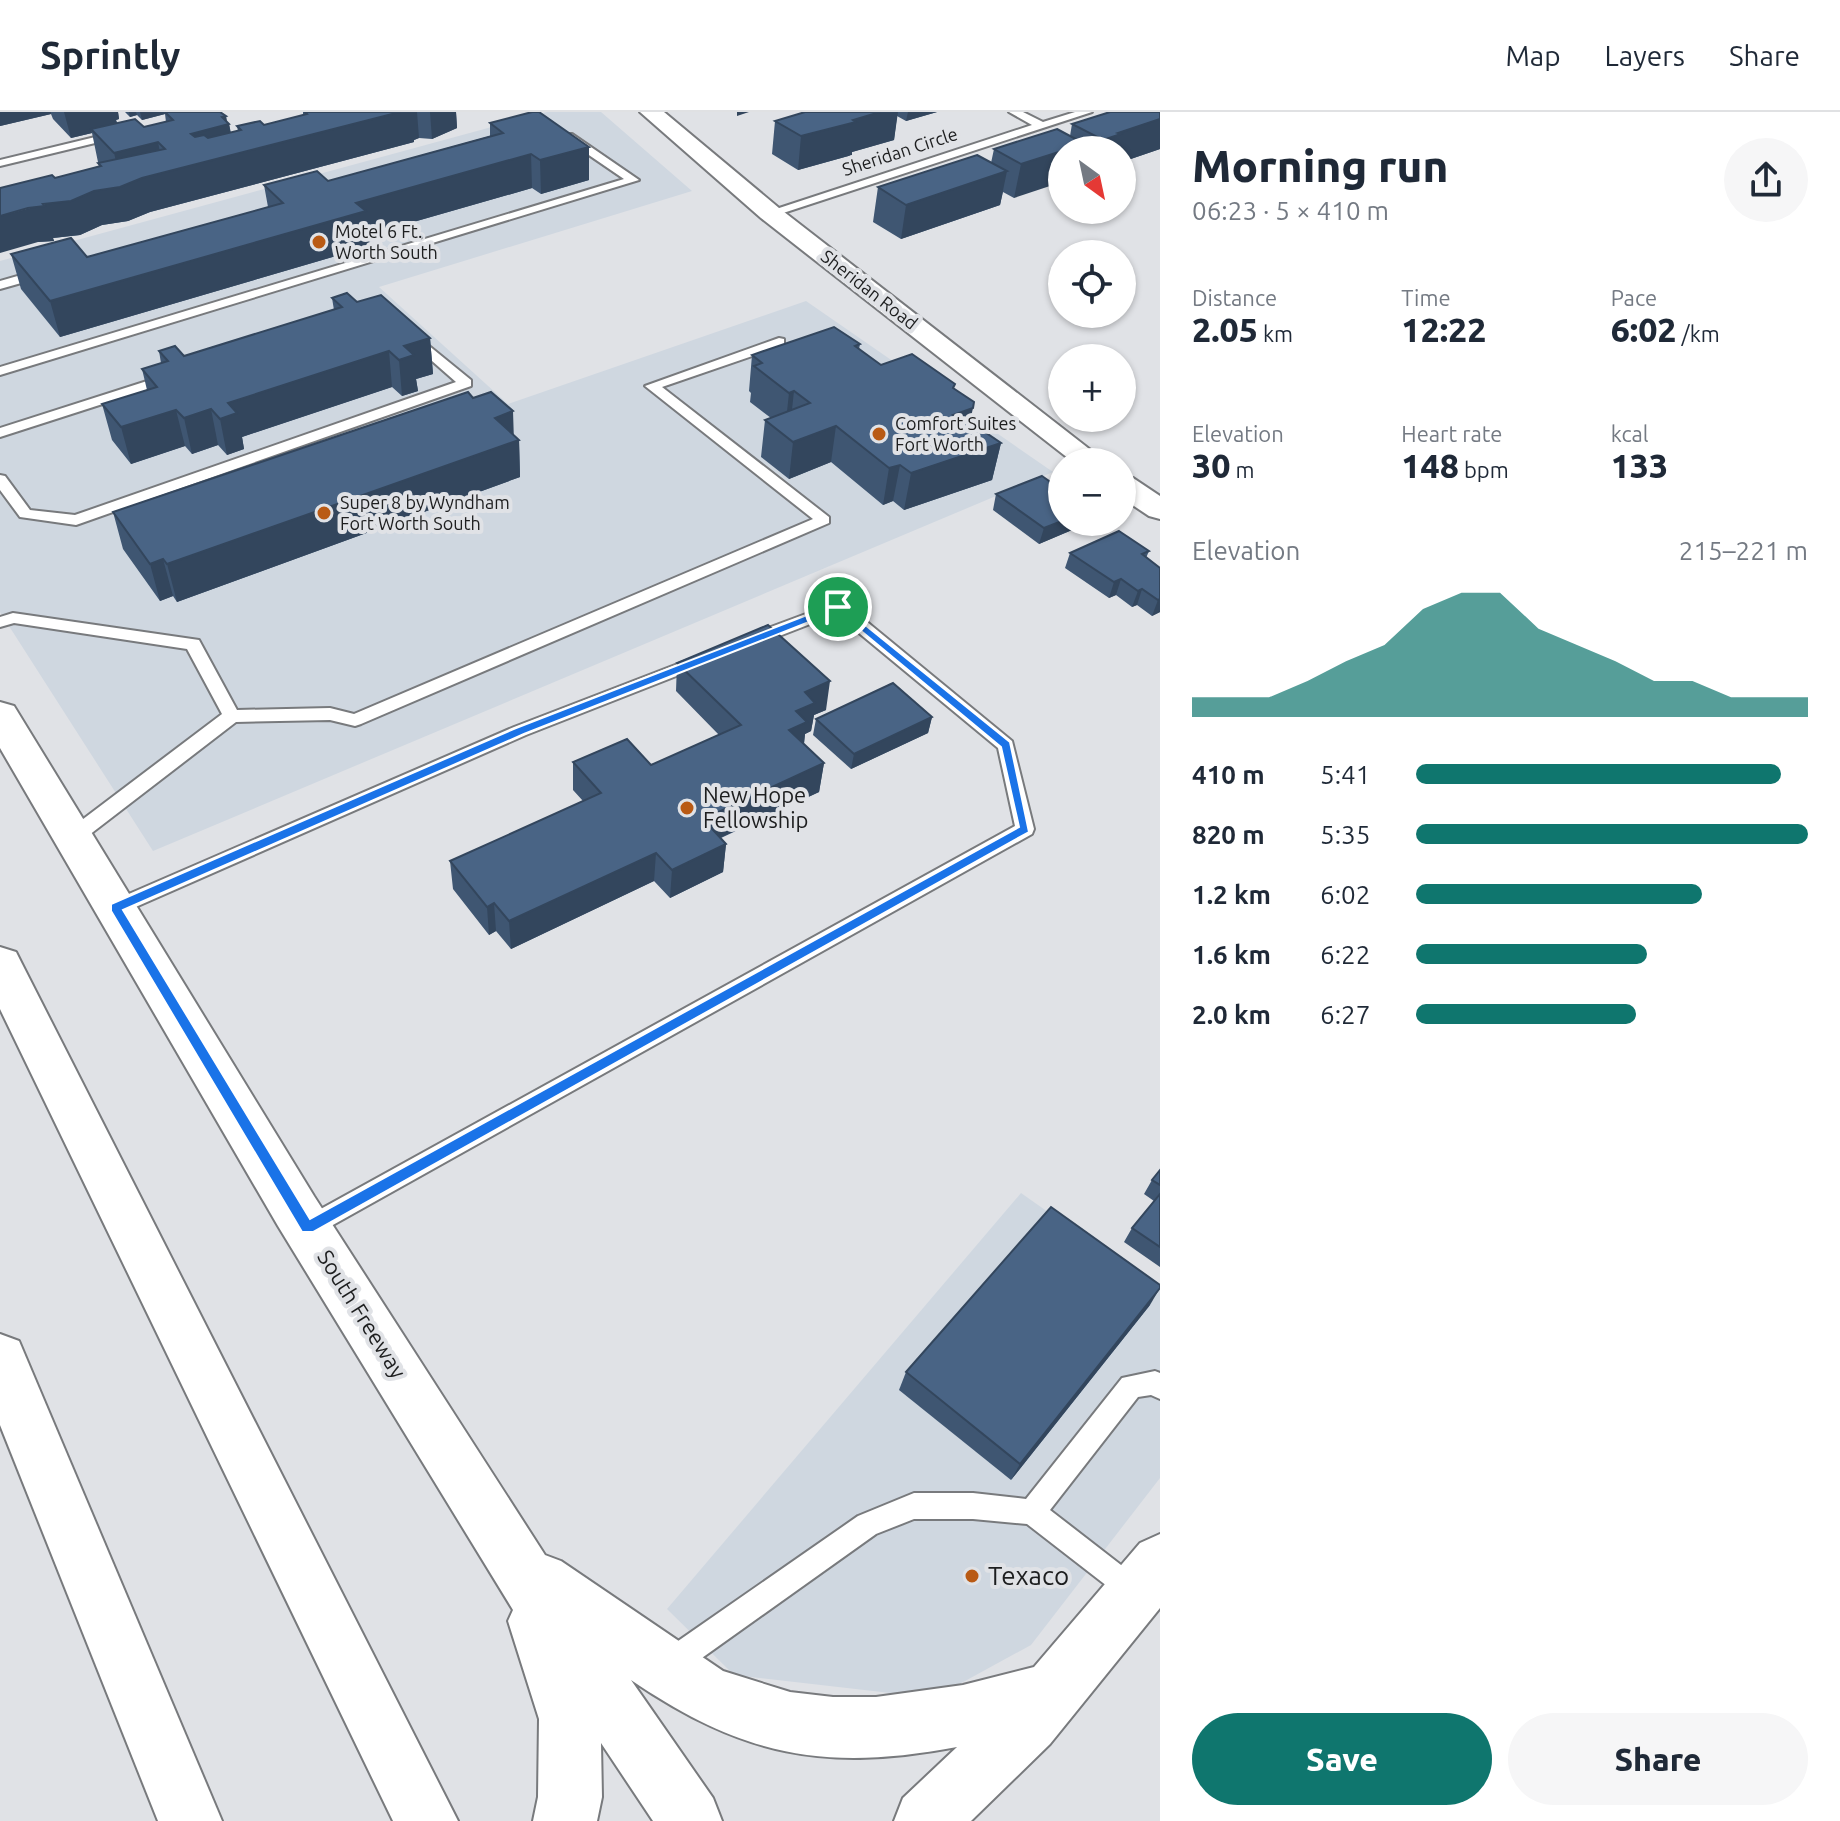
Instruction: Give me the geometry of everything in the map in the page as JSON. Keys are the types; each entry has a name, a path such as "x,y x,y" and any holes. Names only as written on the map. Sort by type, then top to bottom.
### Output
{"main road":[{"name":"South Freeway","path":"0,715 307,1228 521,1570 690,1821"},
{"path":"0,964 426,1821"},
{"path":"0,1359 190,1821"},
{"path":"521,1570 701,1692 780,1722 834,1729 895,1729 960,1719 1052,1693"},
{"path":"521,1570 570,1719 570,1797 565,1821"},
{"path":"926,1821 1028,1722 1148,1578"}],"street":[{"name":"Sheridan Road","path":"651,112 770,213 1073,448"},
{"path":"1136,494 1160,510"}],"lane":[{"path":"1015,112 1042,126"},
{"name":"Sheridan Circle","path":"770,213 1086,112"},
{"path":"0,371 633,180 556,128"},
{"path":"0,163 132,131"},
{"path":"0,285 60,268"},
{"path":"0,479 25,514 76,520 466,383 402,328"},
{"path":"73,837 232,716 330,714 355,720 824,520 652,386 779,342"},
{"path":"0,433 183,373"},
{"path":"115,908 520,731 838,607 1006,745 1025,829 307,1228"},
{"path":"0,622 13,618 193,644 232,716"},
{"path":"1032,1512 1131,1386 1155,1383 1160,1387"},
{"path":"665,1667 867,1525 914,1506 973,1506 1032,1512 1148,1578"}],"shaded area":[{"path":"547,112 601,112 692,191 379,287 508,404 806,301 1048,469 1048,474 153,851 0,612 0,261"},
{"path":"1021,1193 1160,1291 1160,1478 1031,1645 934,1698 734,1675 667,1609"}],"building":[{"path":"165,112 220,112 229,124 191,134 208,138 241,130 237,126 260,121 264,125 307,114 305,112 400,112 142,178 120,187 94,191 71,201 43,204 45,206 0,216 0,188 52,175 55,178 101,166 98,163 165,149 158,142 114,153 91,129 135,119 144,127 173,120"},
{"path":"539,112 589,147 540,160 531,154 356,203 366,211 50,301 11,254 71,238 87,257 283,203 264,185 317,171 328,181 503,133 490,123"},
{"path":"805,112 880,112 853,120 856,122 801,136 775,121"},
{"path":"1110,112 1160,112 1160,119 1115,136 1095,136 1072,124"},
{"path":"1057,129 1070,136 1048,136 1048,155 1021,164 994,149"},
{"path":"977,155 1007,171 906,205 878,187"},
{"path":"347,293 357,302 381,295 430,338 404,346 414,355 399,360 389,351 228,403 237,413 220,419 211,409 184,418 176,410 121,427 102,404 157,387 142,369 168,361 159,351 175,346 184,356 342,307 332,298"},
{"path":"834,327 860,344 855,346 881,365 912,354 955,384 953,388 974,402 973,408 953,415 963,422 967,420 1001,443 911,473 900,465 889,468 836,426 793,442 765,420 810,403 794,391 789,393 754,366 762,363 752,355"},
{"path":"468,392 473,398 491,392 513,411 495,418 519,440 167,564 163,559 150,564 113,512"},
{"path":"1042,476 1048,480 1048,526 1044,528 996,494"},
{"path":"1108,536 1126,536 1149,551 1142,554 1160,568 1160,599 1142,589 1138,591 1121,579 1114,582 1070,553"},
{"name":"New Hope Fellowship","path":"768,625 830,681 805,692 815,703 796,711 807,722 789,730 824,763 703,819 726,844 672,870 656,853 509,921 494,903 487,907 450,861 601,793 573,762 627,739 651,765 741,725 677,663"},
{"path":"893,683 932,717 854,754 816,719"},
{"path":"1160,1170 1160,1185 1152,1180"},
{"path":"1160,1194 1160,1247 1132,1228"},
{"path":"1051,1207 1160,1285 1160,1288 1020,1464 906,1372"}],"place":[{"name":"Motel 6 Ft. Worth South","path":"319,242"},
{"name":"Comfort Suites Fort Worth","path":"879,434"},
{"name":"Super 8 by Wyndham Fort Worth South","path":"324,513"},
{"name":"New Hope Fellowship","path":"687,808"},
{"name":"Texaco","path":"972,1576"}],"route":[{"path":"838,607 1006,745 1025,829 307,1228 115,908 520,731 838,607"}]}
